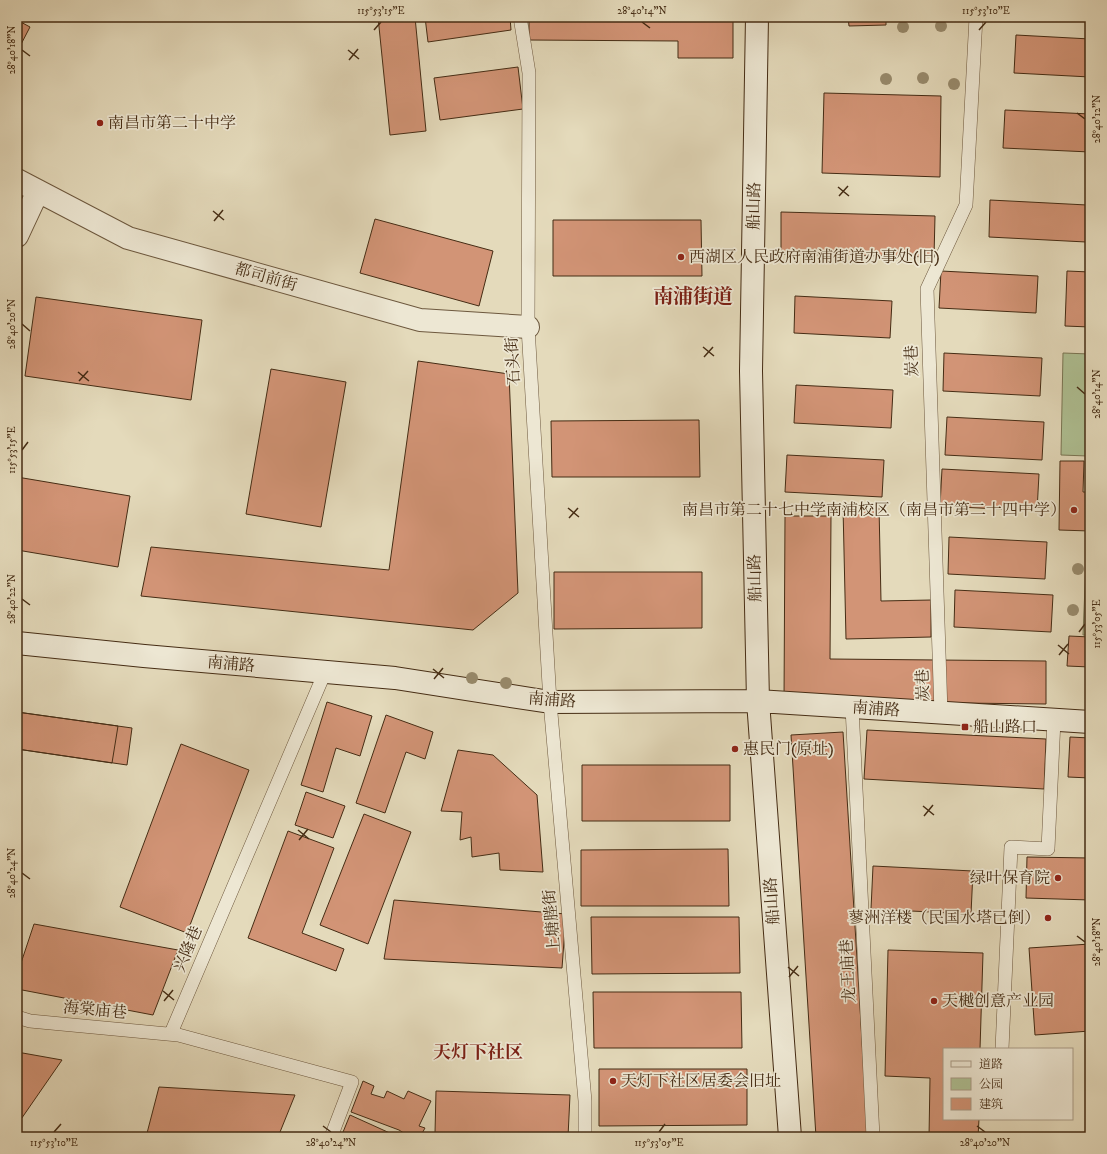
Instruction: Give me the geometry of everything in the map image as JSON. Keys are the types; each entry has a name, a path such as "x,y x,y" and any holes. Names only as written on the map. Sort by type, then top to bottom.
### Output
{"street":[{"name":"船山路","path":"757,17 751,371 758,701 790,1137"},
{"name":"都司前街","path":"17,180 128,238 420,320 528,327"},
{"path":"17,236 38,191"},
{"name":"南浦路","path":"17,643 395,678 550,702 758,701 1090,722"}],"lane":[{"name":"石头街","path":"520,17 529,74 528,327 550,702"},
{"name":"炭巷","path":"940,713 927,290 966,205 976,17"},
{"name":"兴隆巷","path":"170,1033 324,672"},
{"name":"上塘塍街","path":"550,702 585,1101 585,1137"},
{"name":"龙王庙巷","path":"852,707 873,1137"},
{"path":"1002,1048 1011,847 1048,849 1054,720"},
{"name":"海棠庙巷","path":"17,1017 30,1021 170,1033 352,1082 331,1137"}],"green space":[{"path":"1063,353 1090,354 1090,483 1087,483 1088,456 1061,455"},
{"path":"1087,537 1090,538 1090,635 1083,635"}],"building":[{"path":"378,17 415,17 426,131 390,135"},
{"path":"425,17 510,17 511,30 428,42"},
{"path":"529,17 733,17 733,58 678,58 678,41 529,40"},
{"path":"848,17 886,17 886,25 849,26"},
{"path":"17,20 30,27 17,52"},
{"path":"1016,35 1090,39 1090,77 1014,73"},
{"path":"518,67 523,109 440,120 434,78"},
{"path":"824,93 941,96 940,177 822,173"},
{"path":"1005,110 1090,114 1090,152 1003,148"},
{"path":"990,200 1087,205 1086,242 989,237"},
{"path":"781,212 935,216 934,257 781,254"},
{"path":"375,219 493,251 479,306 360,273"},
{"path":"553,220 701,220 702,276 553,276"},
{"path":"941,271 1038,276 1036,313 939,308"},
{"path":"1067,271 1090,272 1090,327 1065,326"},
{"path":"795,296 892,301 890,338 794,333"},
{"path":"36,297 202,320 191,400 25,376"},
{"path":"944,353 1042,358 1040,396 943,391"},
{"path":"418,361 509,374 518,593 473,630 141,596 151,547 389,570"},
{"path":"271,369 346,382 321,527 246,514"},
{"path":"796,385 893,390 891,428 794,423"},
{"path":"947,417 1044,422 1042,460 945,455"},
{"path":"699,420 700,477 552,477 551,421"},
{"path":"787,455 884,460 882,497 785,492"},
{"path":"1060,461 1084,461 1083,492 1090,492 1090,531 1059,530"},
{"path":"942,469 1039,474 1037,511 940,506"},
{"path":"17,477 130,496 118,567 17,550"},
{"path":"879,506 881,601 931,600 931,637 846,639 843,507"},
{"path":"785,516 831,516 830,659 1046,661 1046,704 784,701"},
{"path":"949,537 1047,542 1045,579 948,574"},
{"path":"554,572 702,572 702,628 554,629"},
{"path":"955,590 1053,595 1051,632 954,627"},
{"path":"1069,636 1090,637 1090,667 1067,666"},
{"path":"327,702 372,716 360,756 336,748 323,792 301,785"},
{"path":"17,712 132,728 127,765 17,749"},
{"path":"17,712 118,726 112,763 17,749"},
{"path":"386,715 433,732 425,759 406,752 385,813 356,803"},
{"path":"867,730 1046,739 1044,789 864,779"},
{"path":"843,732 868,1137 816,1137 791,735"},
{"path":"1070,737 1090,738 1090,778 1068,777"},
{"path":"181,744 249,770 187,933 120,907"},
{"path":"458,750 493,755 537,795 543,872 500,870 499,853 472,857 471,837 460,840 462,812 441,811"},
{"path":"582,765 730,765 730,821 582,821"},
{"path":"306,792 345,806 333,838 295,825"},
{"path":"364,814 411,832 368,944 320,925"},
{"path":"288,831 334,848 302,933 344,949 336,971 248,938"},
{"path":"728,849 729,906 581,906 581,850"},
{"name":"绿叶保育院","path":"1027,857 1090,858 1090,900 1026,898"},
{"path":"873,866 973,871 971,914 871,909"},
{"path":"394,900 566,914 562,968 384,959"},
{"path":"591,917 739,917 740,973 592,974"},
{"path":"34,924 178,950 153,1015 17,989 17,975"},
{"path":"1090,944 1090,1031 1035,1035 1029,948"},
{"name":"天樾创意产业园","path":"888,950 983,953 980,1048 943,1048 943,1120 979,1120 978,1137 929,1137 930,1078 885,1076"},
{"path":"593,992 741,992 742,1048 594,1048"},
{"path":"17,1052 62,1060 17,1125"},
{"path":"599,1069 747,1069 747,1125 599,1126"},
{"path":"363,1081 374,1086 371,1094 384,1098 387,1091 404,1099 408,1091 431,1101 419,1126 425,1128 420,1137 410,1137 399,1130 351,1112"},
{"path":"159,1087 295,1095 278,1137 146,1137"},
{"path":"436,1091 570,1095 568,1137 435,1133"},
{"path":"350,1115 392,1134 391,1137 341,1137"}],"place":[{"name":"南昌市第二十中学","path":"100,123"},
{"name":"西湖区人民政府南浦街道办事处(旧)","path":"681,257"},
{"name":"南昌市第二十七中学南浦校区（南昌市第二十四中学）","path":"1074,510"},
{"name":"船山路口","path":"965,727"},
{"name":"惠民门(原址)","path":"735,749"},
{"name":"绿叶保育院","path":"1058,878"},
{"name":"蓼洲洋楼（民国水塔已倒）","path":"1048,918"},
{"name":"天樾创意产业园","path":"934,1001"},
{"name":"天灯下社区居委会旧址","path":"613,1081"}],"district":[{"name":"南浦街道","path":"693,297"},
{"name":"天灯下社区","path":"478,1053"}]}
